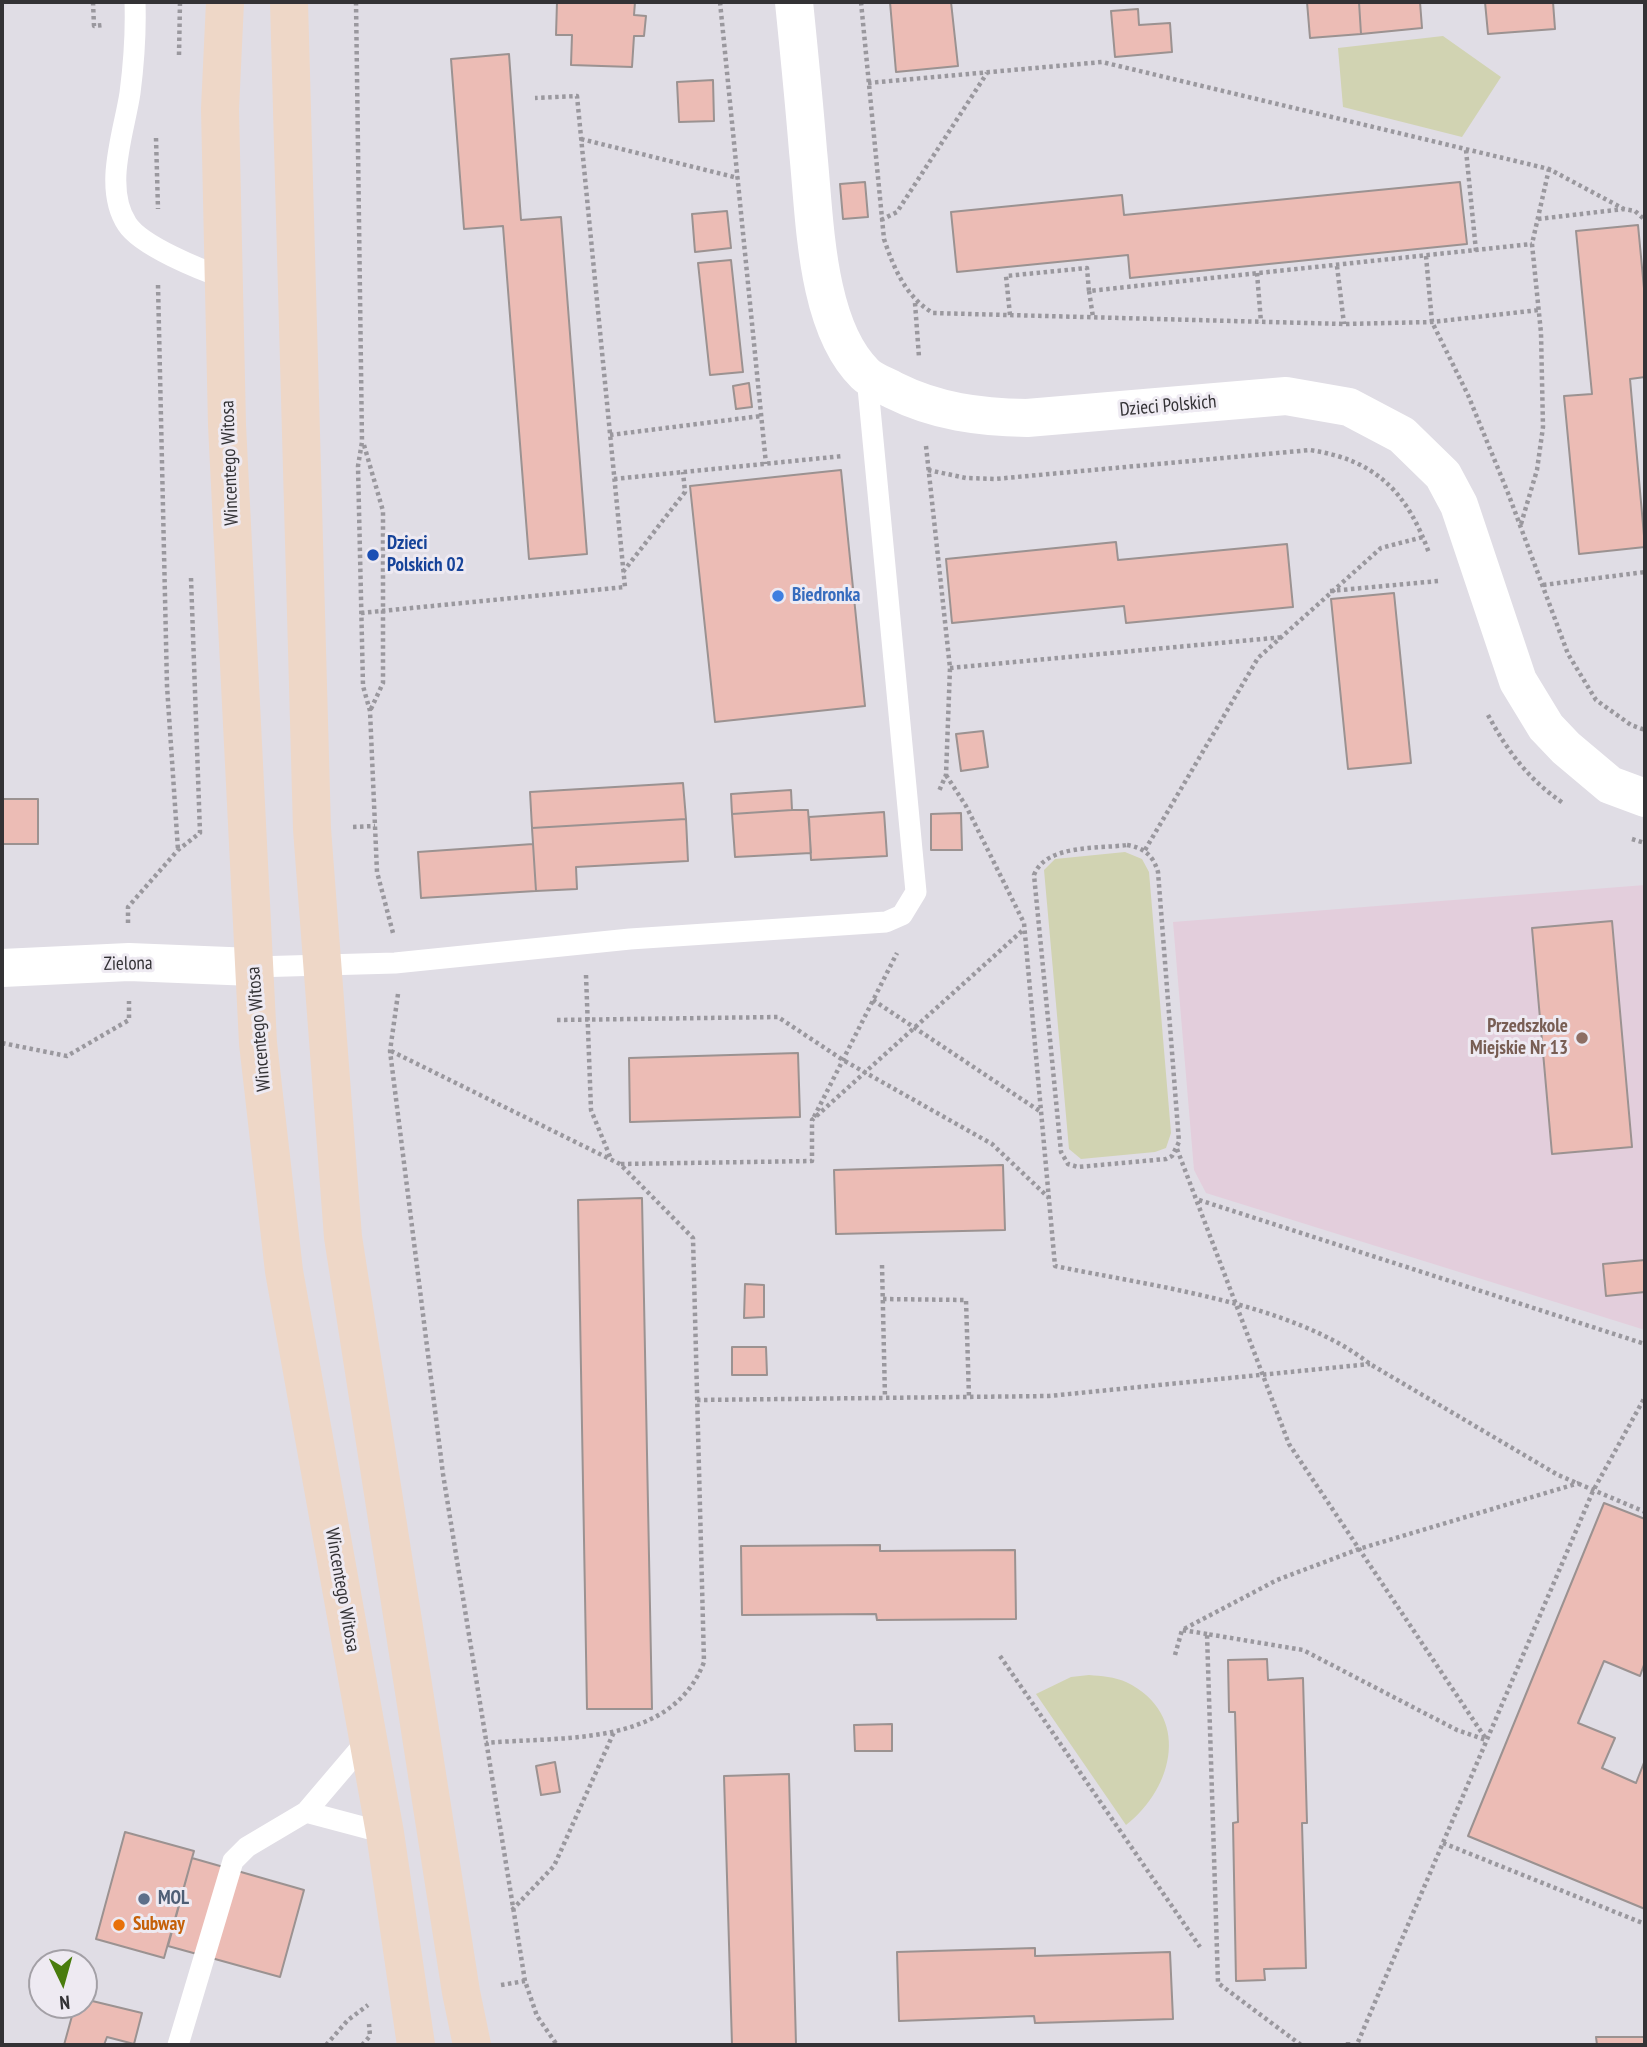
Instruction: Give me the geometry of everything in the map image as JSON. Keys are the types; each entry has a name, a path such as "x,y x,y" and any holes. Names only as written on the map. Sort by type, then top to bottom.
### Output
{"main road":[{"name":"Wincentego Witosa","path":"225,2 220,109 227,425 258,1043 284,1271 369,1738 416,2045"},
{"path":"289,2 312,829 343,1237 461,1992 472,2045"}],"street":[{"name":"Dzieci Polskich","path":"794,2 817,241 826,291 838,333 852,359 867,377 923,403 963,415 1027,418 1286,396 1349,407 1374,418 1402,435 1443,475 1459,505 1518,681 1546,727 1566,748 1611,785 1645,798"},
{"name":"Zielona","path":"2,968 129,962 253,967"}],"lane":[{"path":"135,2 136,36 116,188 127,224 158,247 200,270 225,278"},
{"path":"253,967 395,963 585,943 887,922 902,915 916,892 867,377"},
{"path":"178,2045 233,1861 247,1847 306,1812 369,1738"},
{"path":"306,1812 385,1833"}],"path":[{"path":"356,2 362,442 358,466 363,686 370,712 377,873 393,928 398,993 390,1051 443,1474 512,1910 529,1993 537,2016 557,2045"},
{"path":"720,2 766,464"},
{"path":"861,2 881,220 891,260 915,302 928,470 950,668 946,775 932,807 909,809"},
{"path":"868,83 1102,62 1549,169 1624,209"},
{"path":"881,220 897,212 988,73"},
{"path":"361,613 625,587 577,96 535,98"},
{"path":"156,129 167,685 178,850"},
{"path":"581,139 738,178"},
{"path":"1466,150 1476,251"},
{"path":"1520,525 1537,470 1543,427 1539,310 1532,244 1549,169"},
{"path":"1538,219 1624,209 1635,211 1645,220"},
{"path":"1089,291 1532,244"},
{"path":"1426,256 1432,322 1468,395 1568,654 1596,700 1631,725 1645,730"},
{"path":"1337,265 1344,324"},
{"path":"1010,315 1006,276 1087,268 1093,317"},
{"path":"1257,273 1261,322"},
{"path":"915,302 933,313 1344,324 1432,322 1539,310"},
{"path":"610,435 761,416"},
{"path":"362,442 383,510 383,683 370,712"},
{"path":"928,470 966,478 1014,478 1310,450 1351,459 1372,471 1397,491 1423,537 1431,559"},
{"path":"614,479 875,453"},
{"path":"623,572 685,492 683,472"},
{"path":"1145,850 1258,658 1285,637 1330,592 1381,548 1423,537"},
{"path":"1435,570 1443,593"},
{"path":"1543,584 1645,572"},
{"path":"1330,592 1438,580"},
{"path":"950,668 1285,637"},
{"path":"1485,710 1518,766 1538,786 1566,805"},
{"path":"946,775 966,806 1024,929 1055,1266 1236,1303 1347,1345 1370,1364 1559,1475 1645,1512"},
{"path":"1630,838 1645,843"},
{"path":"1127,845 1145,850 1155,861 1158,872 1179,1142 1177,1149 1166,1159 1078,1167 1069,1164 1061,1152 1034,875 1038,864 1051,855 1127,845"},
{"path":"620,1164 812,1161 812,1119 903,940 902,915"},
{"path":"812,1119 1024,929"},
{"path":"585,943 591,1110 611,1159"},
{"path":"873,1000 1041,1113"},
{"path":"557,1020 778,1017 864,1073 992,1144 1049,1199"},
{"path":"390,1051 620,1164 693,1238 704,1662 690,1689 672,1708 643,1724 614,1732 486,1742"},
{"path":"1177,1149 1199,1200 1289,1444 1486,1740"},
{"path":"1199,1200 1645,1344"},
{"path":"882,1265 885,1398"},
{"path":"883,1299 966,1300 970,1397"},
{"path":"697,1400 1049,1396 1264,1377 1370,1364"},
{"path":"1358,2042 1593,1491 1645,1397"},
{"path":"1175,1654 1182,1630 1277,1580 1359,1549 1580,1483"},
{"path":"1182,1630 1303,1650 1457,1730 1486,1740"},
{"path":"1207,1634 1218,1983 1301,2045"},
{"path":"1000,1656 1200,1947"},
{"path":"512,1910 554,1866 614,1732"},
{"path":"1443,1843 1645,1924"},
{"path":"326,2045 348,2020 367,2006 370,2036 362,2045"}],"shaded area":[{"path":"1645,885 1645,1330 1206,1193 1194,1170 1173,922"}],"green space":[{"path":"1443,36 1501,77 1462,137 1343,107 1338,48"},
{"path":"1125,852 1142,859 1149,872 1171,1133 1166,1148 1155,1152 1081,1159 1069,1149 1044,870 1055,859"},
{"path":"1089,1675 1122,1680 1147,1696 1161,1713 1168,1732 1169,1752 1156,1792 1126,1825 1036,1694 1071,1677"}],"building":[{"path":"557,2 635,2 634,15 646,16 644,36 634,36 632,67 571,65 572,35 556,35"},
{"path":"890,2 951,2 958,66 896,72"},
{"path":"1307,2 1359,2 1361,34 1310,38"},
{"path":"1359,2 1420,2 1422,28 1361,34"},
{"path":"1485,2 1553,2 1555,29 1488,34"},
{"path":"1138,9 1139,25 1170,23 1172,52 1115,57 1111,11"},
{"path":"509,54 521,220 561,217 587,554 529,559 503,226 464,229 451,59"},
{"path":"713,80 714,121 679,122 677,82"},
{"path":"865,182 868,217 843,219 840,184"},
{"path":"1460,182 1467,244 1130,278 1128,255 957,272 951,212 1122,195 1124,215"},
{"path":"727,211 731,248 695,252 692,214"},
{"path":"1638,225 1645,299 1645,377 1630,379 1645,547 1579,554 1564,396 1592,394 1576,231"},
{"path":"731,260 743,372 710,375 698,263"},
{"path":"749,383 752,407 736,409 733,386"},
{"name":"Biedronka","path":"841,470 865,706 715,722 690,486"},
{"path":"1116,542 1118,560 1287,544 1293,607 1126,623 1124,606 952,623 946,559"},
{"path":"1394,593 1411,763 1348,769 1331,599"},
{"path":"983,731 988,767 961,771 956,734"},
{"path":"683,783 686,819 532,828 530,792"},
{"path":"791,790 792,810 732,814 731,794"},
{"path":"2,799 38,799 38,844 2,844"},
{"path":"808,810 811,853 735,857 732,814"},
{"path":"884,812 887,856 811,860 809,817"},
{"path":"961,813 962,850 931,850 931,814"},
{"path":"686,819 688,861 576,867 577,889 536,891 532,828"},
{"path":"533,844 536,891 421,898 418,852"},
{"name":"Przedszkole Miejskie Nr 13","path":"1612,921 1632,1147 1552,1154 1532,928"},
{"path":"798,1053 800,1117 630,1122 629,1058"},
{"path":"1003,1165 1005,1230 836,1234 834,1170"},
{"path":"642,1198 652,1709 587,1709 578,1200"},
{"path":"1645,1260 1645,1292 1606,1296 1603,1264"},
{"path":"745,1284 764,1285 764,1317 744,1318"},
{"path":"732,1347 766,1347 767,1375 732,1375"},
{"path":"1604,1503 1645,1519 1645,1662 1640,1676 1604,1661 1578,1723 1615,1738 1602,1768 1636,1783 1645,1760 1645,1909 1468,1836"},
{"path":"880,1545 880,1551 1015,1550 1016,1619 877,1620 876,1614 742,1615 741,1546"},
{"path":"1267,1659 1268,1680 1303,1678 1307,1823 1302,1823 1306,1968 1264,1969 1265,1980 1236,1981 1233,1823 1238,1822 1235,1712 1229,1712 1228,1660"},
{"path":"892,1724 892,1751 855,1751 854,1725"},
{"path":"555,1762 560,1792 541,1795 536,1766"},
{"path":"789,1774 796,2045 732,2045 724,1776"},
{"name":"MOL","path":"125,1832 194,1851 164,1958 96,1939"},
{"path":"192,1858 304,1890 280,1977 168,1946"},
{"path":"1035,1948 1035,1956 1170,1952 1173,2019 1035,2023 1034,2016 899,2021 897,1952"},
{"path":"98,2002 142,2013 134,2044 107,2037 104,2045 64,2045 71,2019 98,2019"},
{"path":"1596,2037 1645,2037 1645,2045 1597,2045"}],"place":[{"name":"Dzieci Polskich 02","path":"373,555"},
{"name":"Biedronka","path":"778,596"},
{"name":"Przedszkole Miejskie Nr 13","path":"1582,1038"},
{"name":"MOL","path":"144,1899"},
{"name":"Subway","path":"119,1925"}]}
